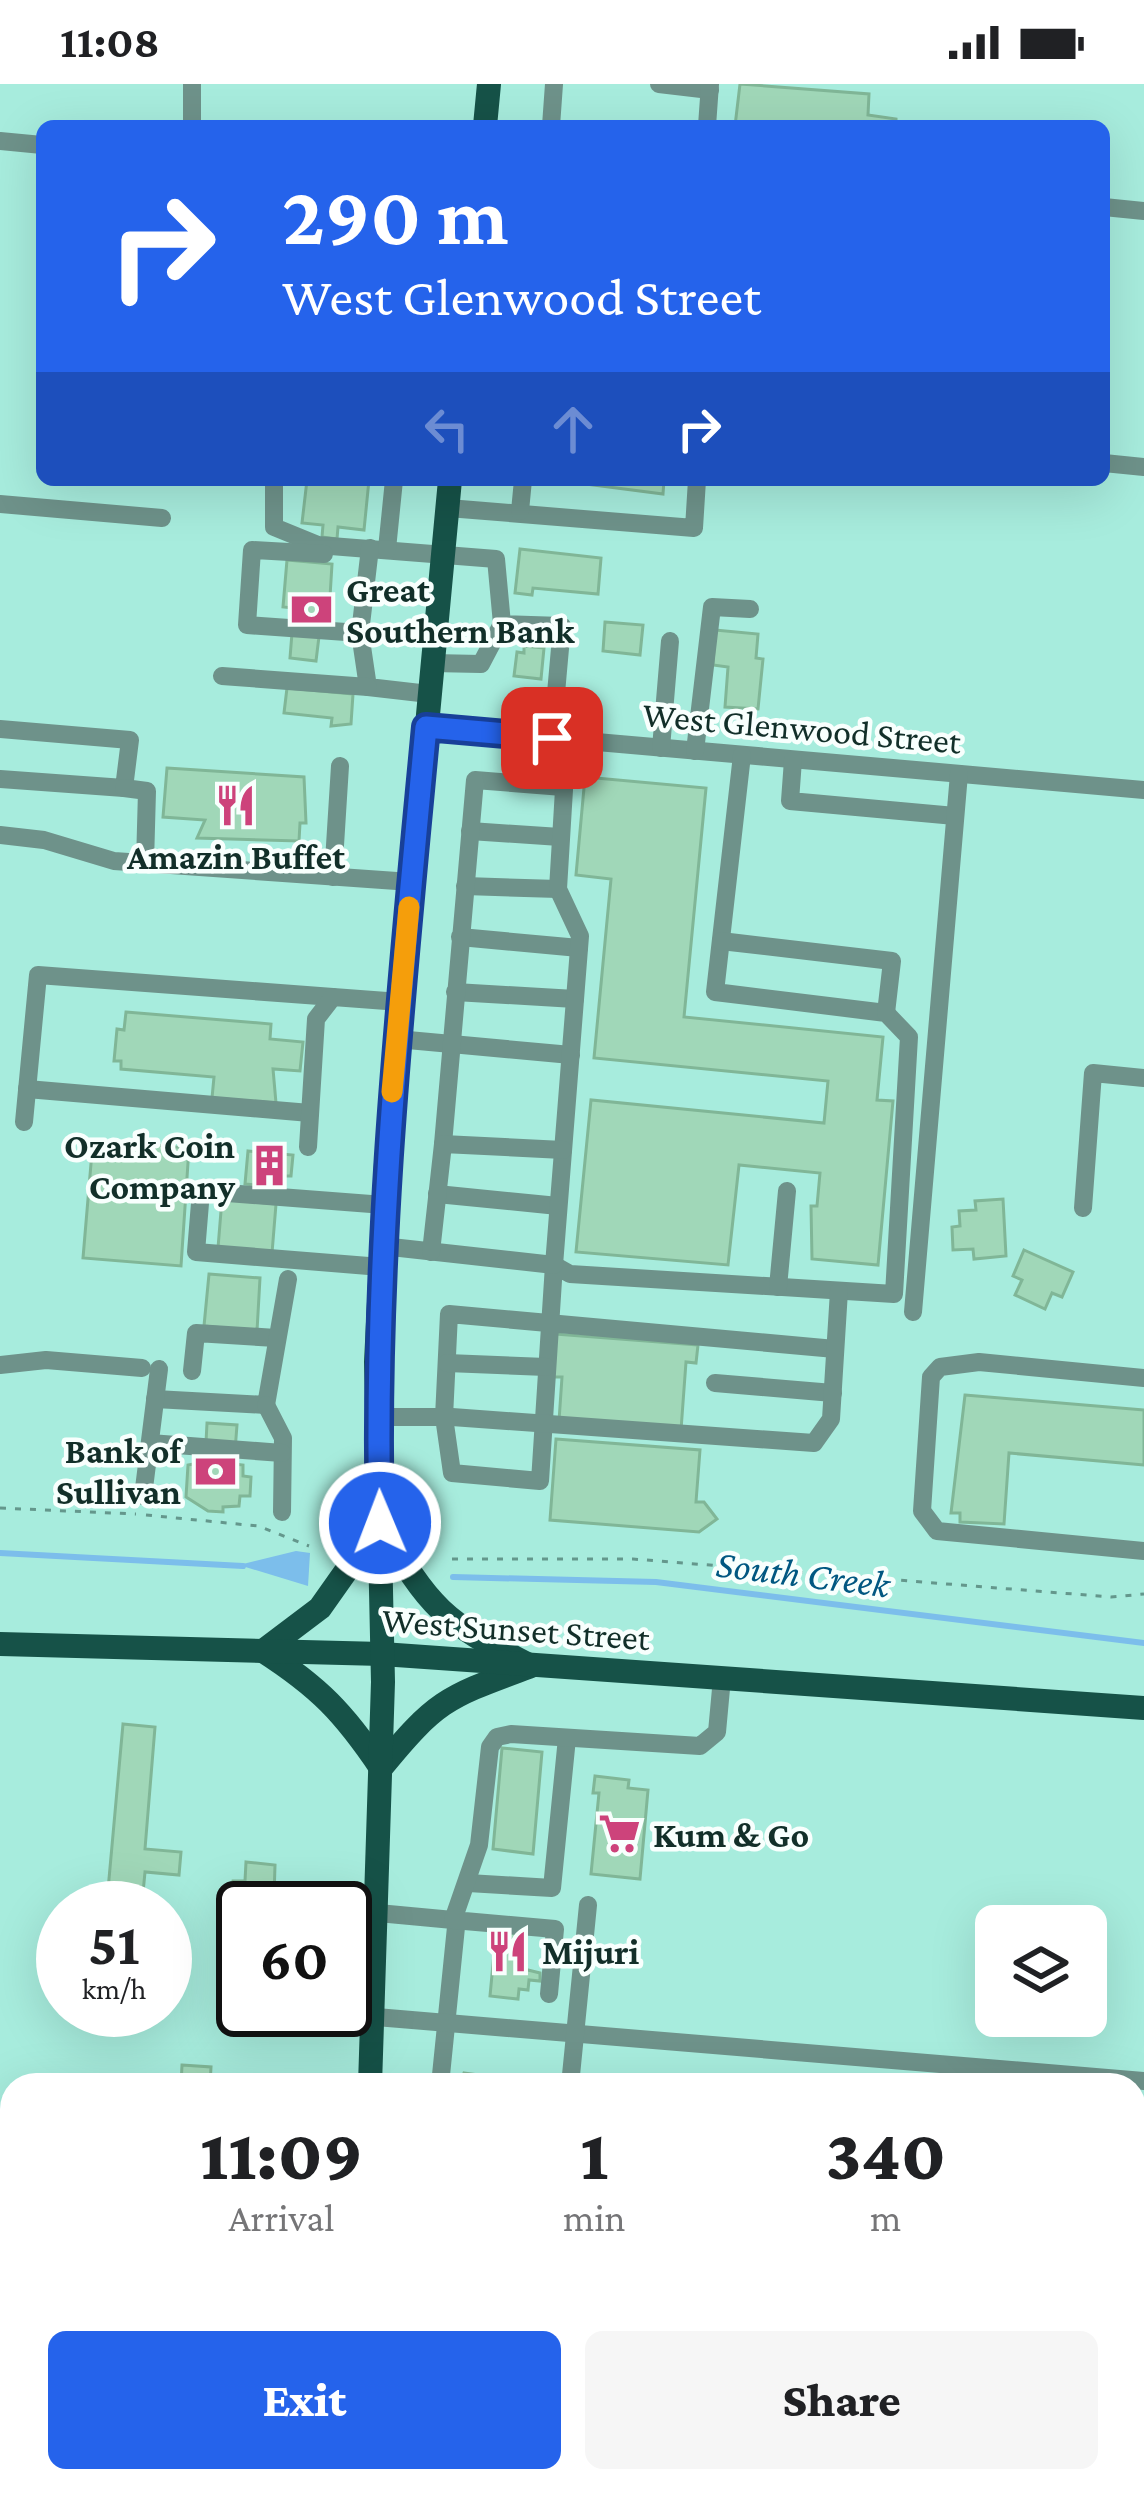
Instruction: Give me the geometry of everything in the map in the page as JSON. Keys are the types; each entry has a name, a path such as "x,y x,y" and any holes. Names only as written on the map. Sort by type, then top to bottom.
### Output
{"main road":[{"path":"486,120 489,84"},
{"path":"371,2073 381,1768 377,1417 381,1256 400,1002 450,486"},
{"path":"380,1523 320,1607 262,1651 318,1686 343,1712 381,1768"},
{"path":"380,1523 422,1594 440,1614 531,1666"},
{"name":"West Sunset Street","path":"0,1644 382,1654 1144,1708"},
{"path":"381,1768 428,1711 449,1696 531,1666"}],"street":[{"path":"192,84 192,120"},
{"path":"551,120 554,84"},
{"path":"659,84 710,87 707,120"},
{"path":"0,141 36,144"},
{"path":"1110,208 1144,211"},
{"path":"1110,464 1144,467"},
{"path":"274,486 274,527 318,545 496,559 502,623 481,664 432,663"},
{"path":"368,688 360,633 370,548 392,486"},
{"path":"520,511 522,486"},
{"path":"448,508 694,528 697,486"},
{"path":"0,504 163,518"},
{"path":"360,633 247,626 252,550 337,555 370,548"},
{"path":"695,751 712,608 750,609"},
{"path":"502,623 562,626 558,890 580,936 549,1323 540,1481 452,1473 444,1417 449,1314 549,1323 836,1349"},
{"path":"661,748 670,641"},
{"path":"222,676 429,694"},
{"name":"West Glenwood Street","path":"426,727 1144,790"},
{"path":"0,729 130,740 124,788"},
{"path":"384,1205 201,1191 196,1252 381,1256 431,1252 554,1265 570,1274 894,1294 910,1037 886,1013 716,992 742,755"},
{"path":"793,760 790,801 955,816"},
{"path":"333,877 340,766"},
{"path":"913,1312 958,774"},
{"path":"0,779 147,791 145,863"},
{"path":"431,1252 475,780 563,788"},
{"path":"470,831 560,837"},
{"path":"0,835 145,863 412,883"},
{"path":"465,886 558,890"},
{"path":"460,937 579,948"},
{"path":"721,941 892,961 886,1013"},
{"path":"24,1122 38,975 400,1002"},
{"path":"455,992 575,999"},
{"path":"308,1148 316,1019 332,997"},
{"path":"397,1040 571,1055"},
{"path":"1083,1208 1093,1073 1144,1078"},
{"path":"27,1089 310,1113"},
{"path":"443,1144 563,1150"},
{"path":"904,1155 926,1157"},
{"path":"778,1287 787,1192"},
{"path":"437,1194 558,1206"},
{"path":"282,1513 283,1438 266,1405 288,1279"},
{"path":"377,1417 444,1417 814,1443 831,1419 839,1291"},
{"path":"192,1372 196,1333 276,1338"},
{"path":"0,1365 46,1360 150,1369 155,1399 143,1496"},
{"path":"1144,1378 979,1362 940,1366 931,1378 922,1511 938,1531 1144,1551"},
{"path":"447,1363 547,1367"},
{"path":"716,1383 833,1393"},
{"path":"155,1399 266,1405"},
{"path":"150,1443 283,1453"},
{"path":"441,2073 453,1921 478,1845 490,1747 497,1737 511,1734 700,1746 717,1732 722,1678"},
{"path":"468,1883 553,1888 567,1738"},
{"path":"571,2073 588,1905"},
{"path":"378,1913 585,1932"},
{"path":"549,1994 555,1929"},
{"path":"376,2017 1049,2073"}],"path":[{"path":"0,1508 242,1524 270,1528 309,1546"},
{"path":"452,1559 633,1559 1111,1597 1144,1594"}],"water":[{"path":"296,1551 310,1553 308,1586 239,1565"}],"building":[{"path":"740,84 869,94 868,115 896,119 896,120 736,120"},
{"path":"306,486 368,486 364,530 338,527 337,539 322,537 323,525 302,523"},
{"path":"601,486 664,486 663,494"},
{"path":"520,549 601,558 598,594 533,588 532,595 515,593"},
{"name":"Great Southern Bank","path":"287,560 332,564 329,613 322,612 316,661 290,658 294,608 283,607"},
{"path":"605,622 643,625 640,655 603,651"},
{"path":"715,630 758,634 756,658 763,659 758,709 725,707 728,667 713,665"},
{"path":"524,646 544,648 541,679 514,676 517,652 524,653"},
{"path":"287,688 353,694 351,724 331,726 332,718 284,713"},
{"name":"Amazin Buffet","path":"167,768 304,777 306,823 300,823 299,841 197,838 205,820 163,817"},
{"path":"585,777 706,788 684,1017 883,1037 877,1100 893,1101 878,1265 812,1259 811,1206 817,1206 820,1173 739,1165 728,1265 576,1252 591,1100 824,1123 828,1081 594,1058 611,879 576,875"},
{"path":"126,1012 271,1024 270,1039 303,1042 300,1071 273,1069 276,1103 212,1098 214,1077 121,1069 121,1061 114,1061 117,1029 124,1030"},
{"path":"93,1140 189,1148 181,1266 83,1258"},
{"name":"Ozark Coin Company","path":"248,1151 293,1155 284,1188 245,1184"},
{"path":"222,1199 276,1204 272,1253 218,1248"},
{"path":"1003,1199 1006,1256 974,1259 973,1249 953,1250 952,1227 960,1226 959,1211 976,1210 975,1201"},
{"path":"1024,1250 1073,1272 1062,1297 1052,1293 1045,1309 1015,1295 1022,1280 1013,1276"},
{"path":"209,1274 260,1278 257,1331 204,1326"},
{"path":"555,1334 698,1345 696,1363 686,1362 681,1430 559,1421 562,1377 552,1377"},
{"path":"965,1395 1144,1410 1144,1465 1009,1453 1004,1524 960,1522 960,1513 951,1513"},
{"name":"Bank of Sullivan","path":"207,1423 237,1425 234,1464 243,1465 243,1476 251,1477 250,1496 240,1496 239,1506 223,1507 223,1512 208,1511 186,1497 188,1465 205,1462"},
{"path":"556,1439 700,1450 696,1502 704,1502 717,1519 699,1532 550,1520"},
{"path":"123,1724 155,1727 145,1849 181,1852 179,1875 145,1872 144,1881 109,1881"},
{"path":"502,1748 542,1752 533,1854 493,1849"},
{"name":"Kum & Go","path":"595,1776 629,1780 628,1788 648,1790 640,1879 591,1874 599,1793 593,1793"},
{"path":"246,1862 275,1865 275,1881 245,1881"},
{"name":"Mijuri","path":"496,1932 523,1934 520,1968 540,1973 540,1981 529,1980 528,1990 519,1989 518,1999 490,1996"},
{"path":"182,2065 211,2067 211,2073 182,2073"}],"waterway":[{"name":"South Creek","path":"0,1553 243,1566"},
{"name":"South Creek","path":"453,1577 656,1582 1144,1643"}],"slow traffic":[{"path":"392,1092 409,907"}],"place":[{"name":"Great Southern Bank","path":"312,610"},
{"name":"Amazin Buffet","path":"236,806"},
{"name":"Ozark Coin Company","path":"269,1166"},
{"name":"Bank of Sullivan","path":"215,1471"},
{"name":"Kum & Go","path":"619,1834"},
{"name":"Mijuri","path":"508,1951"}],"route":[{"path":"380,1523 376,1362 386,1163 426,727 552,738"}]}
